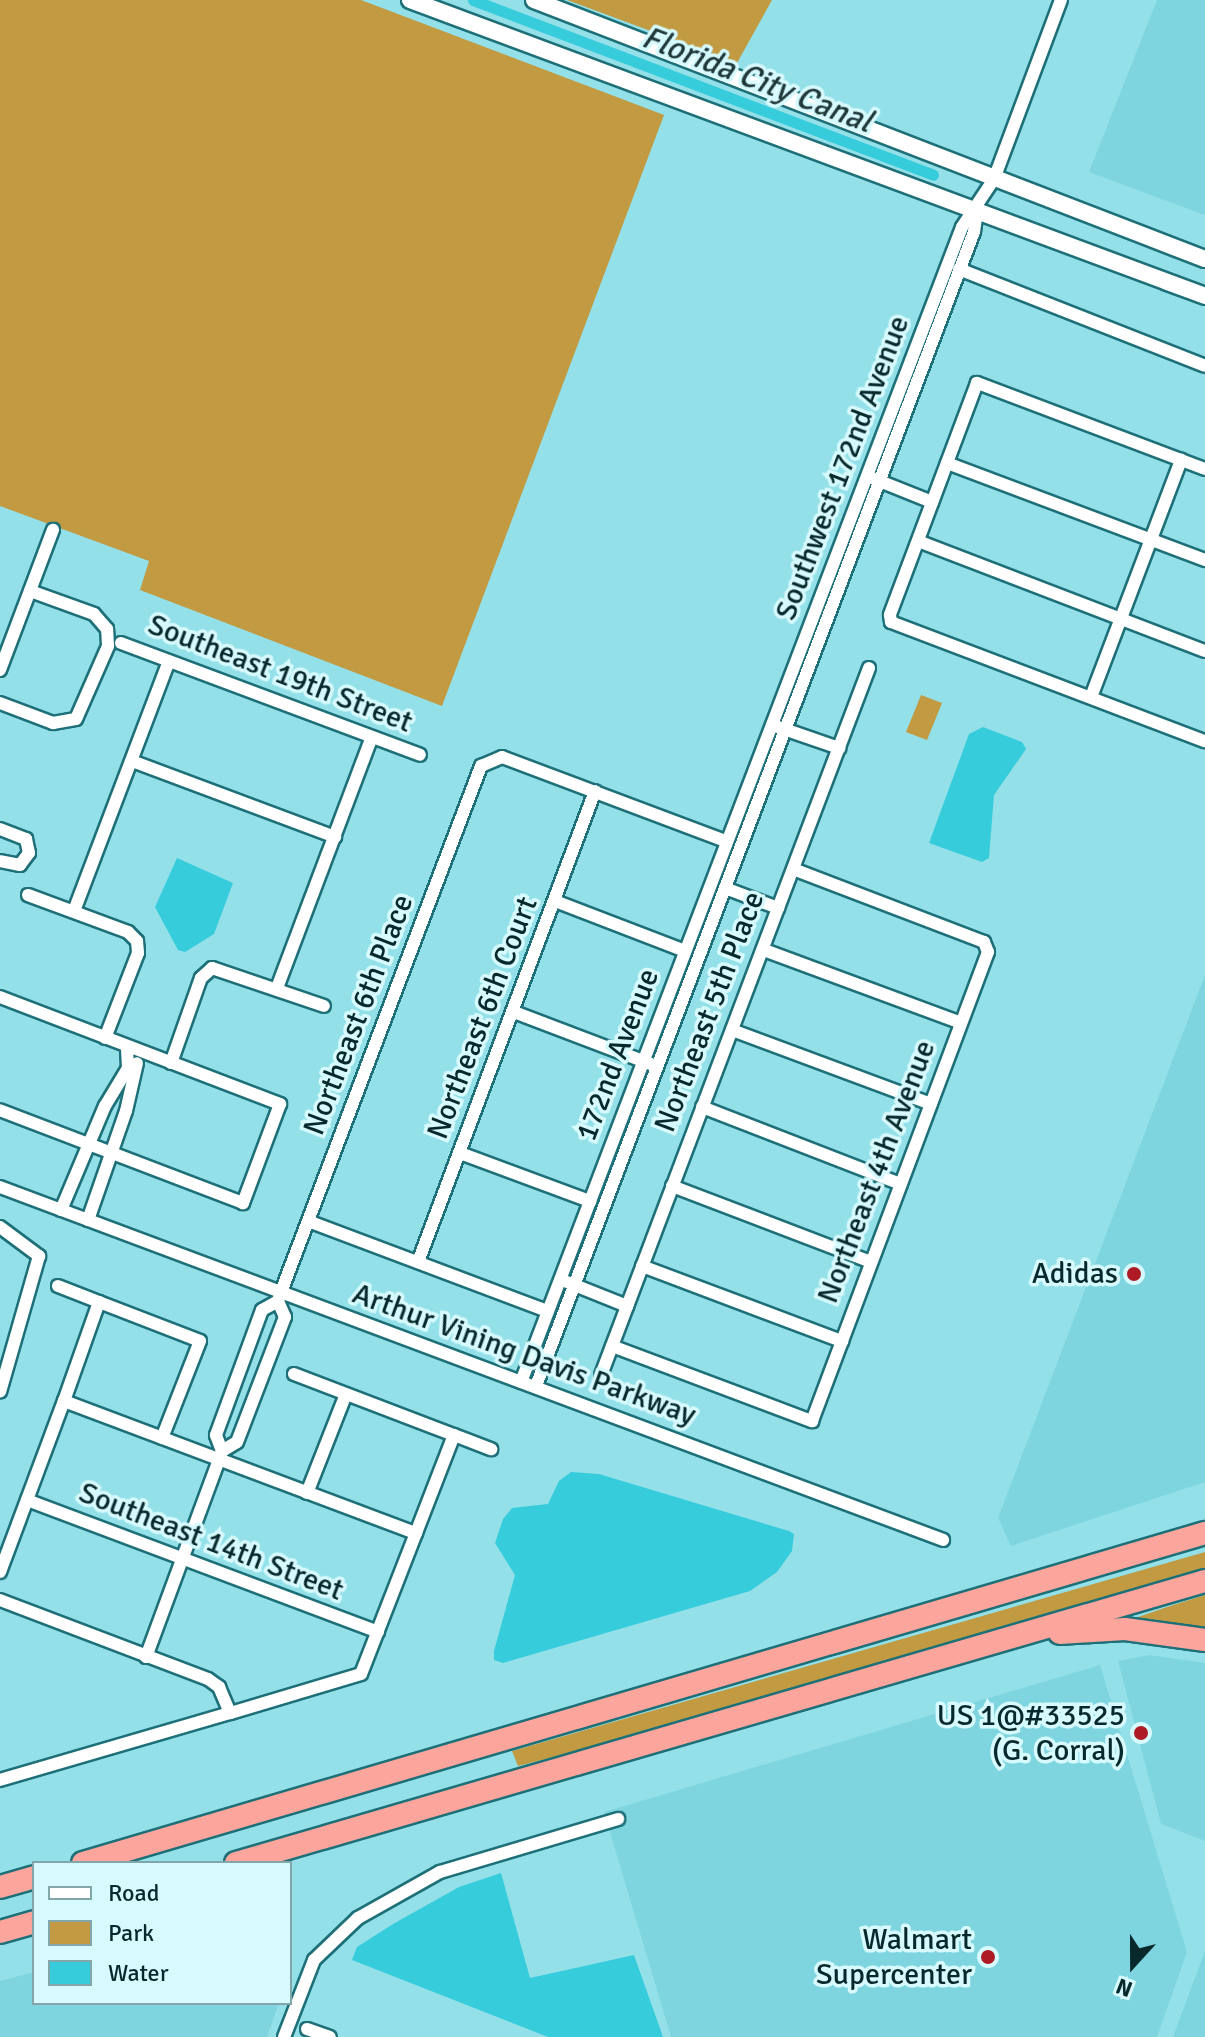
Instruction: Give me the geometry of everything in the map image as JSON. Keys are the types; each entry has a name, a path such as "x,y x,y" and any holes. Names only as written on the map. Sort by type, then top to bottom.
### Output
{"highway":[{"path":"90,1861 1118,1562 1205,1533"},
{"path":"1118,1562 1151,1561 1205,1546"},
{"path":"243,1861 1205,1581"},
{"path":"1019,1634 1125,1629 1205,1640"},
{"path":"0,1887 32,1878"},
{"path":"0,1932 32,1923"}],"main road":[{"path":"410,0 1205,296"},
{"path":"534,0 1205,259"}],"street":[{"name":"Southwest 172nd Avenue","path":"763,747 959,269 977,211 994,179 1061,0"},
{"name":"Southwest 172nd Avenue","path":"777,751 962,227 977,211"},
{"path":"959,269 976,280 1205,366"},
{"path":"1205,469 977,383 891,622 1205,741"},
{"path":"1091,697 1181,460"},
{"path":"947,463 1205,560"},
{"path":"874,478 932,502"},
{"path":"0,670 53,530"},
{"path":"918,541 1205,651"},
{"path":"0,703 53,723 76,719 108,646 107,629 94,614 30,591"},
{"name":"Southeast 19th Street","path":"121,643 420,755"},
{"path":"74,911 169,661"},
{"name":"Northeast 5th Place","path":"601,1375 869,668"},
{"path":"771,726 839,748"},
{"path":"277,988 372,737"},
{"name":"172nd Avenue","path":"521,1382 763,747"},
{"name":"172nd Avenue","path":"536,1386 777,751"},
{"name":"Northeast 6th Place","path":"280,1297 481,766 489,758 502,757 595,791"},
{"path":"132,761 335,837"},
{"path":"595,791 726,841"},
{"name":"Northeast 6th Court","path":"418,1262 595,791"},
{"path":"0,829 26,839 29,853 20,865 0,861"},
{"name":"Northeast 4th Avenue","path":"612,1346 812,1421 988,952 984,942 793,869"},
{"path":"725,888 778,908"},
{"path":"28,895 128,932 137,941 138,953 105,1038"},
{"path":"555,901 685,951"},
{"path":"764,950 961,1023"},
{"path":"171,1063 201,978 212,968 324,1006"},
{"path":"0,997 280,1104 243,1203 0,1110"},
{"path":"514,1012 658,1066"},
{"path":"732,1030 931,1104"},
{"path":"61,1210 112,1092 130,1063 127,1048"},
{"path":"88,1220 129,1100 136,1065 148,1055"},
{"path":"112,1092 124,1092 129,1100"},
{"path":"702,1107 901,1184"},
{"path":"460,1153 590,1201"},
{"path":"672,1186 871,1262"},
{"name":"Arthur Vining Davis Parkway","path":"0,1187 280,1297 536,1386 943,1540"},
{"path":"308,1221 548,1311"},
{"path":"0,1227 39,1256 0,1392"},
{"path":"642,1266 842,1341"},
{"path":"561,1279 627,1306"},
{"path":"58,1286 200,1341 162,1438"},
{"path":"146,1657 220,1456 237,1442 285,1317 280,1297 262,1310 216,1435 220,1456"},
{"path":"0,1572 99,1302"},
{"path":"294,1374 491,1449"},
{"path":"307,1493 346,1394"},
{"path":"64,1401 220,1456 307,1493 416,1533"},
{"path":"228,1404 249,1411"},
{"path":"0,1780 361,1674 454,1435"},
{"name":"Southeast 14th Street","path":"27,1500 378,1632"},
{"path":"0,1600 208,1679 219,1687 230,1713"},
{"path":"284,2037 314,1960 358,1918 440,1872 618,1819"},
{"path":"307,2029 330,2037"}],"shaded area":[{"path":"1157,0 1205,0 1205,215 1089,172"},
{"path":"1205,975 1205,1482 1011,1546 998,1518"},
{"path":"1149,1655 1205,1663 1205,1841 1161,1824 1118,1661"},
{"path":"1100,1665 1187,1952 1157,2037 671,2037 604,1812"},
{"path":"1205,1951 1205,2037 1173,2037"},
{"path":"32,1973 32,2005 278,2005 267,2037 0,2037 0,1981"}],"green space":[{"path":"0,0 361,0 664,115 442,706 140,590 149,561 0,506"},
{"path":"567,0 772,0 737,63"},
{"path":"921,695 942,703 927,740 906,732"},
{"path":"1205,1552 1205,1572 617,1741 518,1766 512,1751"},
{"path":"1205,1595 1205,1631 1124,1622 1164,1608"}],"water":[{"path":"983,727 1022,742 1026,749 994,795 989,858 982,862 929,843 969,734"},
{"path":"177,858 233,883 214,934 185,952 178,950 155,907"},
{"path":"571,1472 599,1474 789,1531 794,1534 792,1551 777,1572 750,1591 503,1663 494,1660 515,1575 495,1543 503,1519 512,1508 548,1504 559,1481"},
{"path":"501,1873 530,1978 634,1955 663,2037 548,2037 352,1960 357,1947 393,1924 459,1887"}],"waterway":[{"name":"Florida City Canal","path":"473,0 933,175"}],"place":[{"name":"Adidas","path":"1134,1274"},
{"name":"US 1@#33525 (G. Corral)","path":"1141,1733"},
{"name":"Walmart Supercenter","path":"988,1957"}]}
